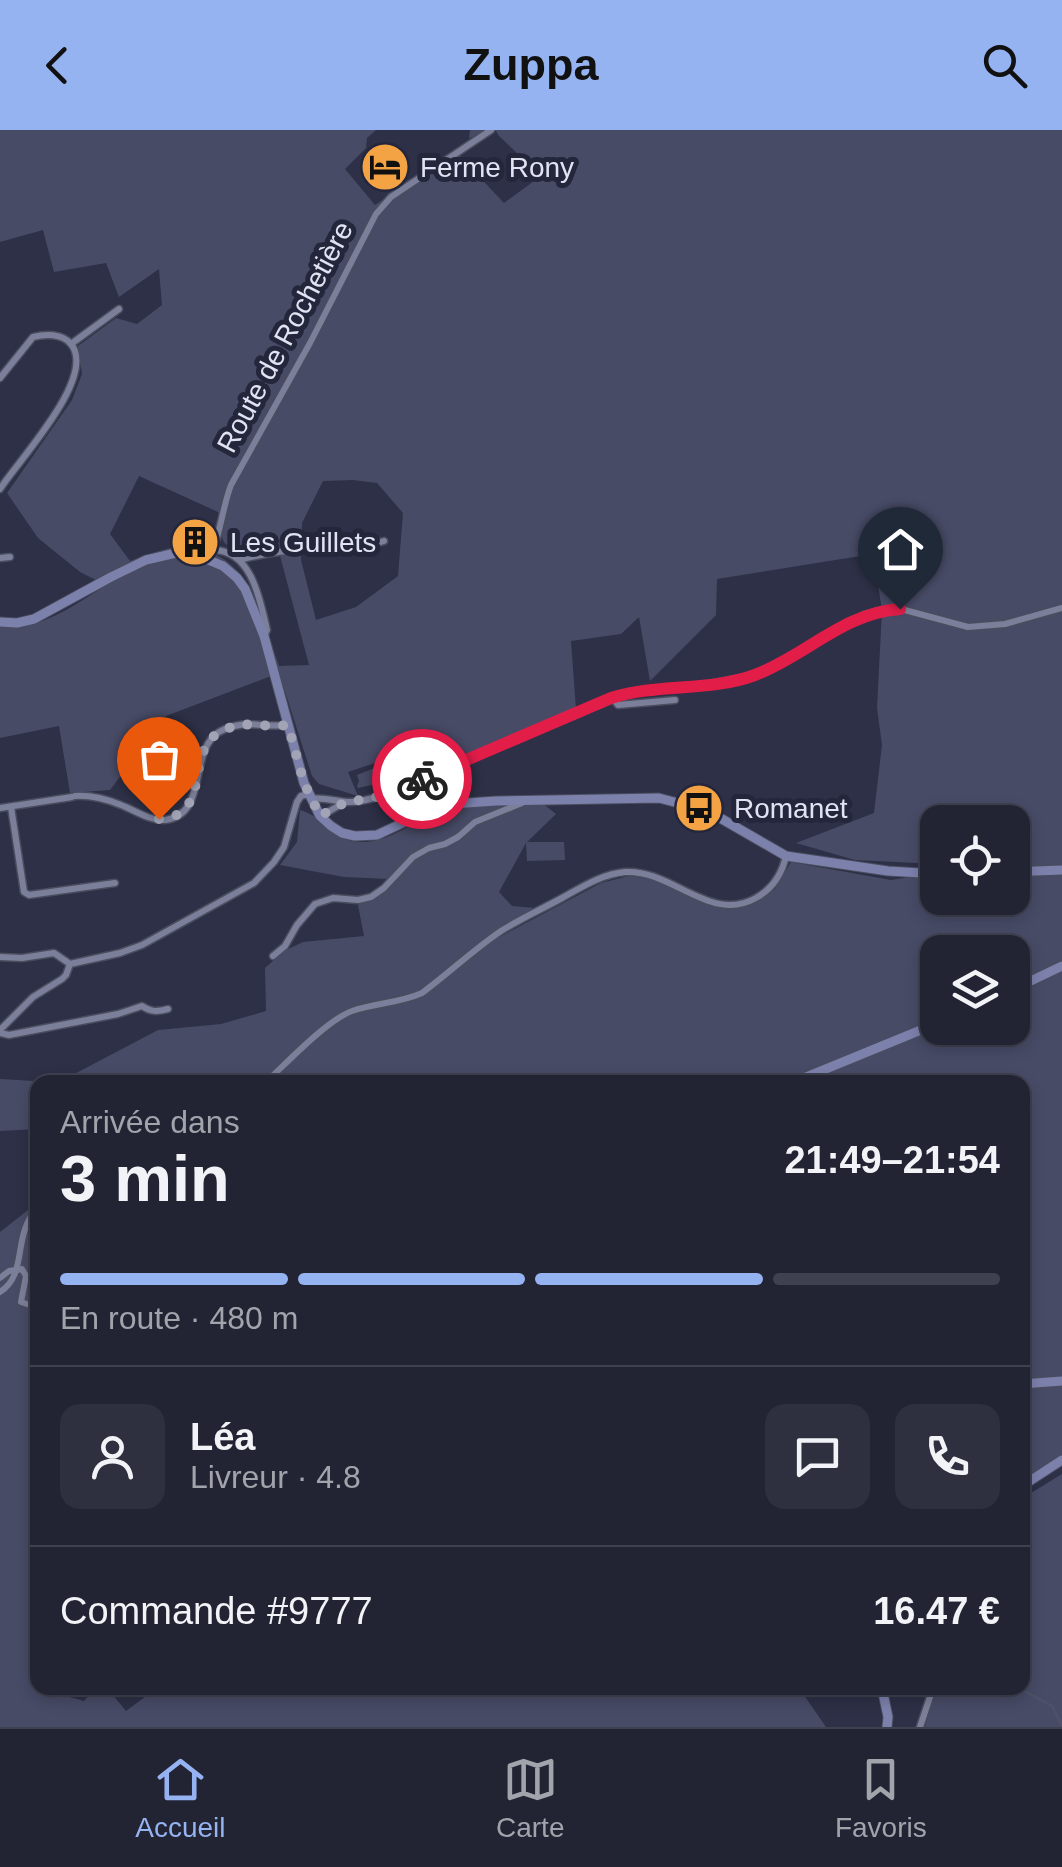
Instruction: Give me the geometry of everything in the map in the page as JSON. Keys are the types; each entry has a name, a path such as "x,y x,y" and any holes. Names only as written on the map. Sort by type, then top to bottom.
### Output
{"main road":[{"path":"0,622 34,619 111,576 159,556 212,554 242,583 264,636 310,796 320,816 342,833 366,837 383,834 444,806 659,798 708,811 786,856 920,873"},
{"path":"1030,871 1062,870"},
{"path":"1030,981 1062,966"},
{"path":"811,1075 920,1030"},
{"path":"1030,1383 1062,1381"},
{"path":"1030,1481 1062,1460"},
{"path":"883,1695 886,1727"}],"street":[{"name":"Route de Rochetière","path":"212,554 231,485 376,214 391,197 491,130"},
{"path":"72,344 119,309"},
{"path":"0,378 34,337 53,335 72,344 75,371 66,399 0,489"},
{"path":"240,560 332,546 369,546 384,540"},
{"path":"212,554 228,551 240,560 251,577 268,630 264,636"},
{"path":"0,558 10,557"},
{"path":"320,816 346,802 390,793 612,697 752,676 864,615 900,609 968,626 1006,624 1062,608"},
{"path":"612,697 618,705 675,700"},
{"path":"0,808 88,796 154,818 170,818 189,804 205,749 215,735 240,724 288,725"},
{"path":"0,957 54,953 70,964 142,945 254,883 284,847 301,796 346,802"},
{"path":"274,956 315,904 333,898 371,897 413,857 458,837 475,822 528,801"},
{"path":"12,806 24,892 115,883"},
{"path":"274,1075 345,1014 422,992 502,930 596,879 627,872 652,875 709,902 736,906 768,890 786,856"},
{"path":"70,964 62,979 33,997 0,1032 8,1036 142,1006 158,1012 168,1009"},
{"path":"0,1292 17,1274 30,1216"},
{"path":"0,1278 9,1271 22,1269 26,1276 21,1302 30,1305"},
{"path":"920,1727 931,1695"}],"shaded area":[{"path":"0,130 376,130 367,138 366,148 345,169 375,205 456,152 504,203 541,176 496,131 469,138 470,130 1062,130 1062,1455 1030,1476 1030,1075 72,1075 158,1030 221,1024 266,1011 265,968 284,951 303,942 364,936 358,905 389,879 344,877 280,865 297,842 300,810 340,836 365,842 387,837 440,813 532,795 556,814 527,842 564,842 565,860 527,861 526,843 499,892 512,906 535,908 506,924 494,940 601,883 629,876 653,879 724,909 749,906 775,889 791,862 891,880 920,876 920,915 1030,915 1030,805 920,805 920,863 855,860 796,843 874,813 882,745 877,708 882,610 873,554 717,579 716,615 650,681 639,617 621,634 571,641 576,709 457,761 416,766 405,753 348,772 358,796 319,784 312,776 279,673 166,716 110,790 70,793 59,726 0,738 0,626 42,621 106,585 80,572 38,538 7,493 72,400 82,374 78,346 116,318 137,324 162,305 159,269 119,297 106,263 54,272 43,230 0,242","holes":["139,476 218,512 223,518 223,540 229,547 250,553 279,552 309,665 279,666 250,588 224,560 206,551 183,547 130,561 110,534","323,481 377,483 403,513 398,576 356,607 316,620 301,560 302,523"]},
{"path":"405,756 411,777 379,789 377,784 358,788 357,775"},
{"path":"0,1079 30,1081 30,1129 0,1131"},
{"path":"30,1208 30,1695 63,1695 84,1701 90,1695 113,1695 126,1711 148,1695 804,1695 826,1727 0,1727 0,1232"},
{"path":"1062,1474 1062,1727 925,1727 934,1695 1030,1695 1030,1494"}],"waterway":[{"path":"1030,1694 1052,1706 1062,1726"}],"way so far":[{"path":"159,819 179,815 186,809 210,739 240,724 288,725 304,783 320,816 346,802 374,798 422,779"}],"place":[{"name":"Ferme Rony","path":"385,167"},
{"name":"Les Guillets","path":"195,542"},
{"name":"Romanet","path":"699,808"}],"route":[{"path":"422,779 630,692 730,682 752,676 864,615 900,609"}]}
